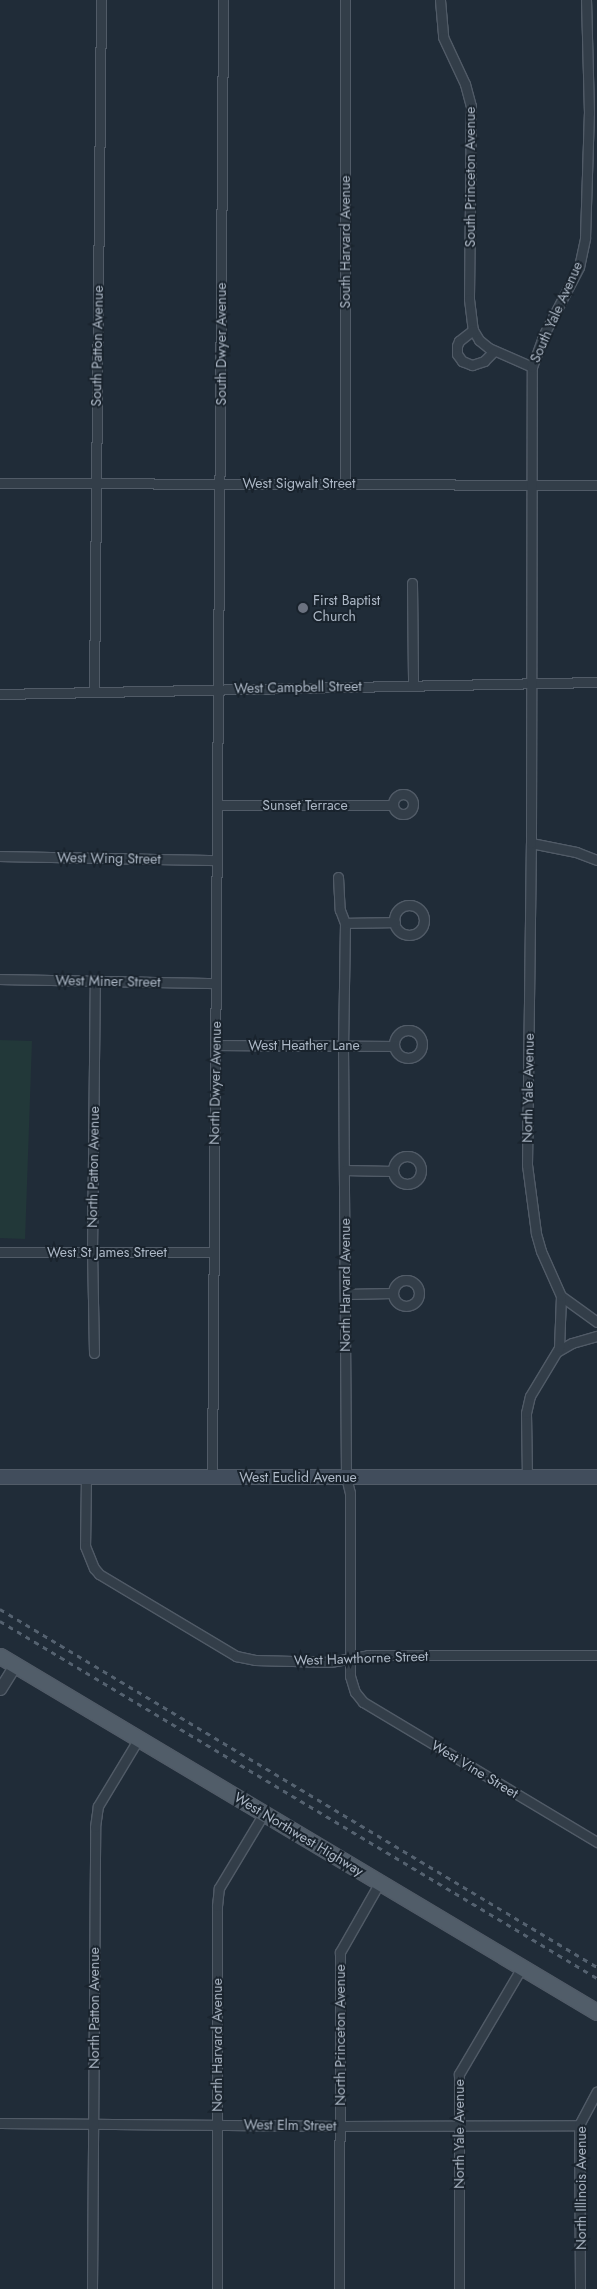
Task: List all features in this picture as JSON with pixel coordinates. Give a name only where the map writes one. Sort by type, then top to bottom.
[{"type":"main road","name":"West Euclid Avenue","points":[[0,1477],[597,1477]]},
{"type":"main road","name":"West Northwest Highway","points":[[0,1656],[597,2012]]},
{"type":"street","name":"South Patton Avenue","points":[[94,691],[100,0]]},
{"type":"street","name":"South Dwyer Avenue","points":[[219,688],[223,0]]},
{"type":"street","name":"South Harvard Avenue","points":[[344,483],[345,0]]},
{"type":"street","name":"South Princeton Avenue","points":[[440,0],[443,37],[465,84],[472,106],[469,299],[474,330]]},
{"type":"street","name":"South Yale Avenue","points":[[530,684],[532,367],[543,336],[579,267],[585,238],[593,113],[586,0]]},
{"type":"street","points":[[494,351],[484,361],[472,365],[462,361],[457,354],[456,346],[459,341],[474,330],[479,340],[494,351],[532,367]]},
{"type":"street","name":"West Sigwalt Street","points":[[0,483],[220,482],[597,485]]},
{"type":"street","points":[[412,583],[413,685]]},
{"type":"street","name":"West Campbell Street","points":[[0,694],[219,688],[597,682]]},
{"type":"street","name":"North Yale Avenue","points":[[527,1477],[526,1413],[530,1396],[558,1351],[561,1296],[541,1251],[536,1233],[527,1165],[531,843],[530,684]]},
{"type":"street","name":"North Dwyer Avenue","points":[[212,1477],[219,688]]},
{"type":"street","name":"Sunset Terrace","points":[[218,805],[392,805]]},
{"type":"street","points":[[531,843],[576,852],[597,860]]},
{"type":"street","name":"West Wing Street","points":[[0,856],[217,860]]},
{"type":"street","name":"North Harvard Avenue","points":[[338,877],[340,910],[346,923],[343,1045],[346,1477],[350,1493],[349,1658],[350,1676],[355,1692]]},
{"type":"street","points":[[346,923],[395,922]]},
{"type":"street","name":"West Miner Street","points":[[0,979],[216,983]]},
{"type":"street","name":"North Patton Avenue","points":[[94,1353],[92,1253],[95,981]]},
{"type":"street","name":"West Heather Lane","points":[[216,1046],[393,1046]]},
{"type":"street","points":[[344,1170],[394,1171]]},
{"type":"street","name":"West St James Street","points":[[0,1252],[213,1252]]},
{"type":"street","points":[[345,1294],[392,1293]]},
{"type":"street","points":[[561,1296],[597,1322]]},
{"type":"street","points":[[558,1351],[572,1343],[597,1336]]},
{"type":"street","name":"West Hawthorne Street","points":[[86,1477],[86,1546],[94,1568],[99,1574],[236,1656],[255,1660],[320,1662],[368,1655],[597,1655]]},
{"type":"street","points":[[0,1689],[15,1665]]},
{"type":"street","name":"West Vine Street","points":[[355,1692],[363,1702],[597,1842]]},
{"type":"street","name":"North Patton Avenue","points":[[92,2289],[95,1827],[98,1806],[139,1738]]},
{"type":"street","name":"North Harvard Avenue","points":[[217,2289],[218,1897],[219,1888],[264,1813]]},
{"type":"street","name":"North Princeton Avenue","points":[[339,2289],[340,1952],[380,1882]]},
{"type":"street","name":"North Yale Avenue","points":[[459,2289],[459,2074],[522,1967]]},
{"type":"street","name":"North Illinois Avenue","points":[[580,2289],[579,2125],[597,2091]]},
{"type":"street","name":"West Elm Street","points":[[0,2123],[93,2122],[340,2126],[459,2124],[579,2125]]},
{"type":"green space","points":[[0,1040],[32,1041],[25,1239],[0,1238]]},
{"type":"railway","points":[[0,1609],[597,1967]]},
{"type":"railway","points":[[0,1621],[597,1978]]},
{"type":"place","name":"First Baptist Church","points":[[303,608]]}]
